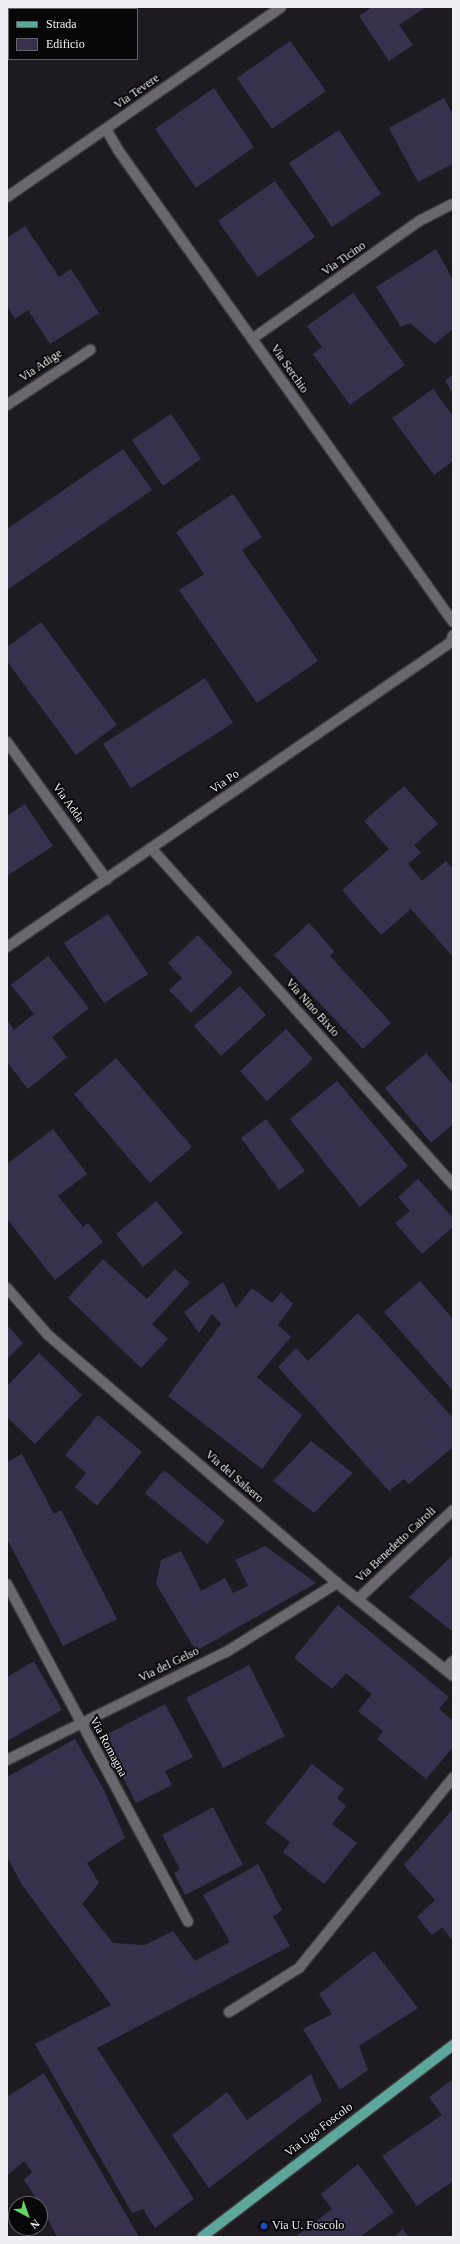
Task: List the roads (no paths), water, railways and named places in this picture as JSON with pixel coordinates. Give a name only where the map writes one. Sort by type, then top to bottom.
[{"type":"main road","name":"Via Ugo Foscolo","points":[[202,2237],[453,2045]]},
{"type":"street","name":"Via Tevere","points":[[7,197],[281,7]]},
{"type":"street","name":"Via Serchio","points":[[106,129],[118,150],[453,622]]},
{"type":"street","name":"Via Ticino","points":[[252,339],[421,220],[453,204]]},
{"type":"street","name":"Via Adige","points":[[7,405],[90,350]]},
{"type":"street","name":"Via Po","points":[[7,947],[107,880],[151,848],[451,642],[453,635]]},
{"type":"street","name":"Via Adda","points":[[7,742],[107,880]]},
{"type":"street","name":"Via Nino Bixio","points":[[151,848],[453,1185]]},
{"type":"street","name":"Via del Salsero","points":[[7,1288],[48,1335],[337,1583],[453,1676]]},
{"type":"street","name":"Via Benedetto Cairoli","points":[[358,1599],[453,1510]]},
{"type":"street","name":"Via del Gelso","points":[[7,1760],[80,1722],[226,1652],[337,1583]]},
{"type":"street","name":"Via Romagna","points":[[7,1584],[188,1922]]},
{"type":"street","points":[[445,1669],[453,1661]]},
{"type":"street","points":[[229,2012],[300,1968],[453,1778]]},
{"type":"place","name":"Via U. Foscolo","points":[[264,2226]]}]
